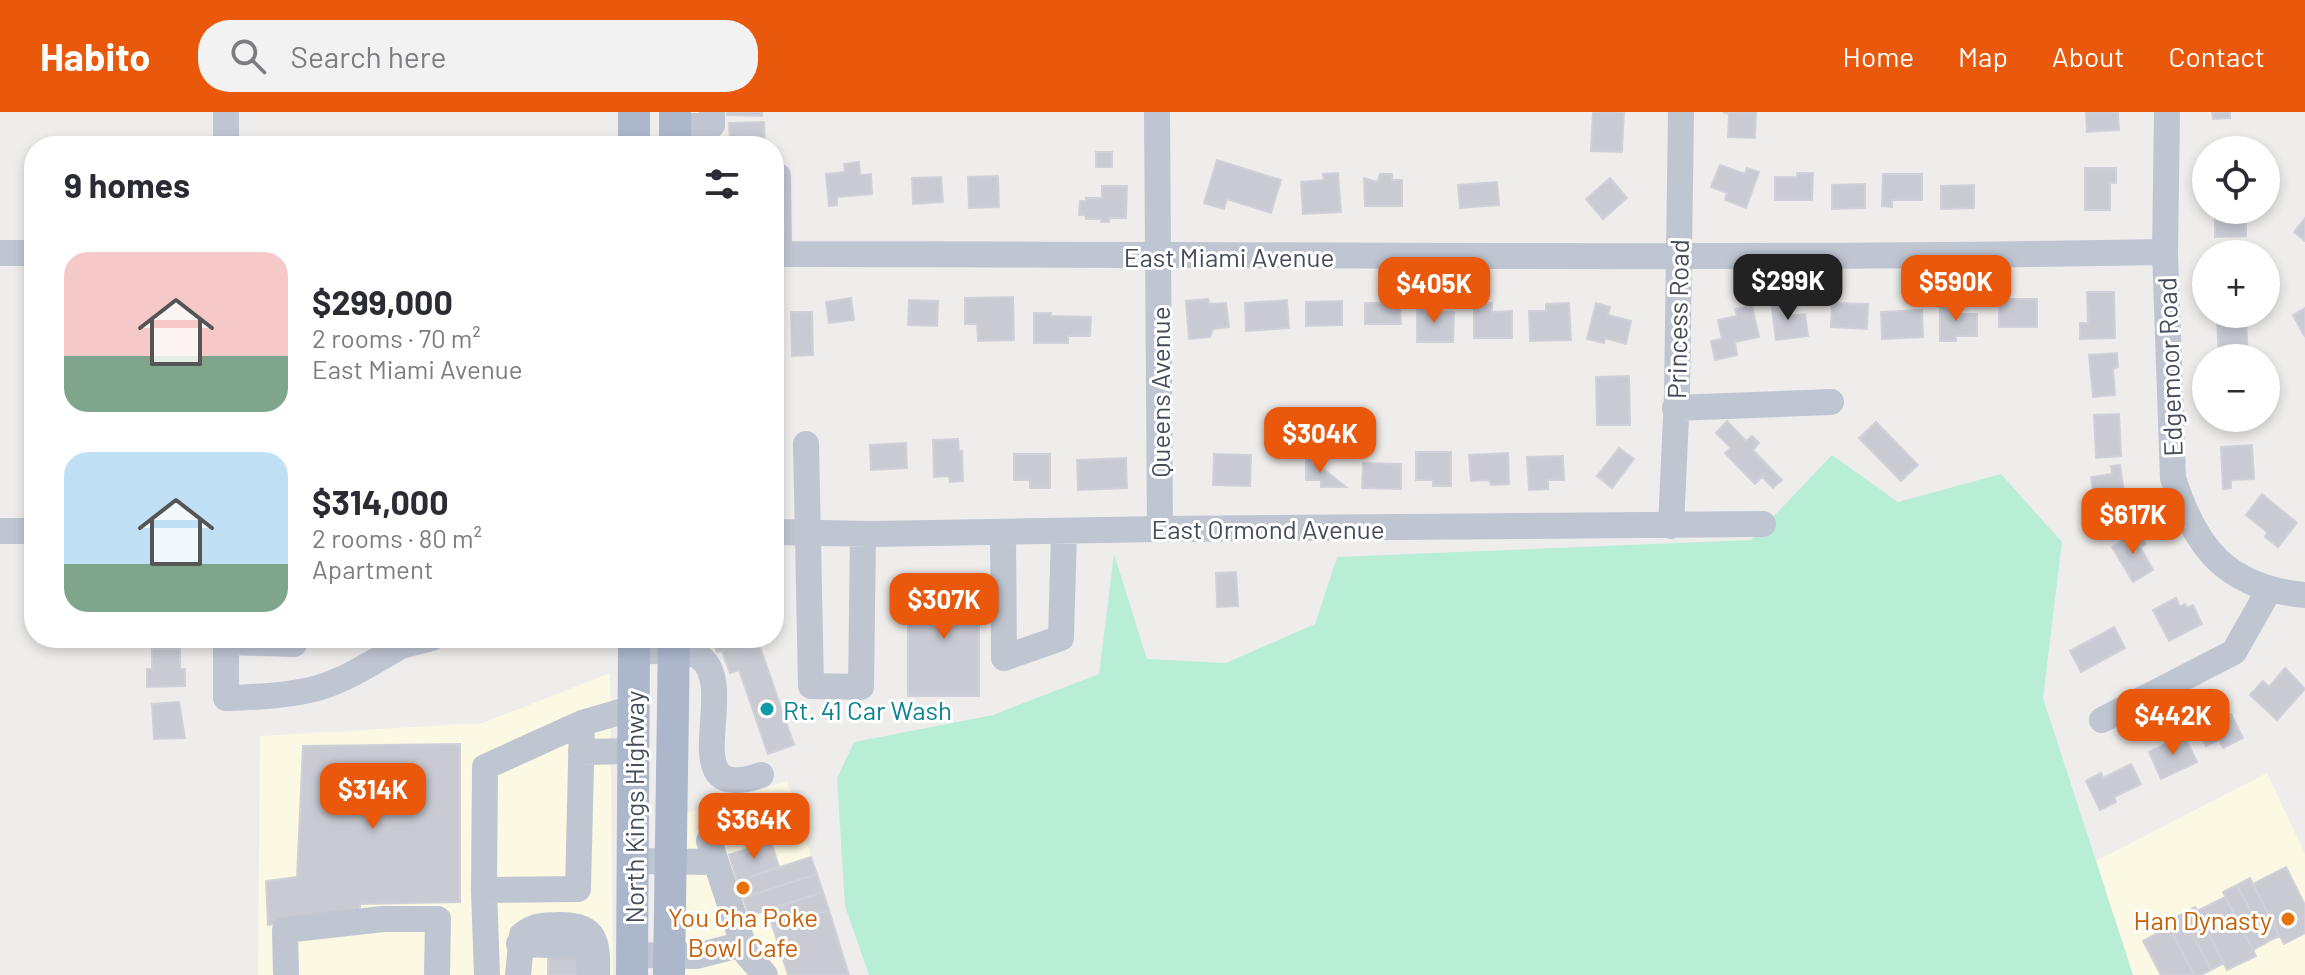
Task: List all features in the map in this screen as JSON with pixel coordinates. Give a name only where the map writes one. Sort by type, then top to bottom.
[{"type":"main road","points":[[634,112],[634,136]]},
{"type":"main road","name":"North Kings Highway","points":[[632,965],[634,648]]},
{"type":"main road","name":"North Kings Highway","points":[[669,965],[674,648]]},
{"type":"street","points":[[226,112],[226,136]]},
{"type":"street","points":[[675,128],[712,125],[712,112]]},
{"type":"street","name":"Queens Avenue","points":[[1157,112],[1160,529]]},
{"type":"street","name":"Princess Road","points":[[1671,526],[1681,112]]},
{"type":"street","name":"Edgemoor Road","points":[[2167,112],[2165,252],[2173,478],[2198,540],[2220,563],[2252,584],[2269,590],[2305,595]]},
{"type":"street","name":"East Miami Avenue","points":[[784,254],[1158,256],[2165,252]]},
{"type":"street","points":[[0,253],[24,253]]},
{"type":"street","points":[[1675,408],[1831,402]]},
{"type":"street","points":[[806,444],[811,686],[861,687],[863,534]]},
{"type":"street","name":"East Ormond Avenue","points":[[784,532],[1763,524]]},
{"type":"street","points":[[0,531],[24,531]]},
{"type":"street","points":[[1003,532],[1004,658],[1061,638],[1064,531]]},
{"type":"street","points":[[2102,720],[2234,652],[2269,590]]},
{"type":"street","points":[[226,648],[226,698],[274,696],[320,687],[353,673],[392,648]]},
{"type":"street","points":[[680,648],[701,658],[711,670],[715,697],[711,756],[722,778],[742,782],[761,775]]},
{"type":"street","points":[[487,975],[485,767],[582,723],[634,708]]},
{"type":"street","points":[[484,890],[578,889],[582,723]]},
{"type":"street","points":[[581,752],[634,751]]},
{"type":"street","points":[[765,975],[746,953],[709,841],[717,830],[785,806]]},
{"type":"street","points":[[633,861],[716,862]]},
{"type":"street","points":[[286,975],[285,930],[397,919],[438,919],[437,975]]},
{"type":"street","points":[[518,975],[519,944],[522,935],[533,926],[580,926],[589,932],[596,946],[597,975]]},
{"type":"street","points":[[519,944],[584,946],[589,954],[589,975]]},
{"type":"street","points":[[632,965],[669,965],[743,944]]},
{"type":"shaded area","points":[[610,673],[613,975],[258,975],[260,736],[483,723]]},
{"type":"shaded area","points":[[2267,773],[2305,854],[2305,975],[2133,975],[2096,861]]},
{"type":"shaded area","points":[[787,781],[849,975],[669,975],[671,818]]},
{"type":"green space","points":[[1832,455],[1898,502],[2001,474],[2062,542],[2043,698],[2133,975],[869,975],[845,906],[837,778],[854,742],[993,715],[1099,674],[1114,554],[1147,659],[1226,663],[1315,624],[1337,557],[1751,540]]},
{"type":"building","points":[[727,112],[762,112],[762,116],[727,115]]},
{"type":"building","points":[[1593,112],[1624,112],[1622,152],[1591,151]]},
{"type":"building","points":[[1723,112],[1756,112],[1755,138],[1728,137],[1729,114]]},
{"type":"building","points":[[2086,112],[2118,112],[2119,130],[2087,132]]},
{"type":"building","points":[[2212,112],[2230,112],[2230,118],[2213,119]]},
{"type":"building","points":[[764,122],[765,136],[730,136],[729,123]]},
{"type":"building","points":[[1096,152],[1112,152],[1112,167],[1096,167]]},
{"type":"building","points":[[1217,160],[1281,180],[1271,213],[1227,199],[1224,209],[1204,203]]},
{"type":"building","points":[[859,162],[860,175],[871,174],[872,194],[837,197],[837,205],[829,206],[826,174],[845,172],[844,164]]},
{"type":"building","points":[[1720,165],[1745,174],[1747,168],[1759,172],[1746,208],[1725,200],[1727,193],[1711,187]]},
{"type":"building","points":[[2085,168],[2116,168],[2116,183],[2110,183],[2110,210],[2085,210]]},
{"type":"building","points":[[1338,173],[1341,212],[1303,214],[1301,182],[1324,180],[1323,174]]},
{"type":"building","points":[[1797,173],[1813,173],[1812,200],[1775,200],[1775,177],[1797,177]]},
{"type":"building","points":[[1380,174],[1392,174],[1392,180],[1402,180],[1402,206],[1365,206],[1364,178],[1377,182]]},
{"type":"building","points":[[1883,174],[1922,174],[1922,200],[1892,200],[1892,207],[1882,206]]},
{"type":"building","points":[[998,176],[999,207],[969,208],[968,177]]},
{"type":"building","points":[[941,177],[943,202],[913,204],[912,178]]},
{"type":"building","points":[[1610,178],[1627,198],[1603,219],[1586,199]]},
{"type":"building","points":[[1497,182],[1499,205],[1460,208],[1458,185]]},
{"type":"building","points":[[1865,184],[1865,208],[1832,209],[1832,185]]},
{"type":"building","points":[[1974,185],[1974,208],[1941,209],[1941,186]]},
{"type":"building","points":[[1102,186],[1127,186],[1126,218],[1109,218],[1109,222],[1101,222],[1101,219],[1086,219],[1085,215],[1079,215],[1080,201],[1102,198]]},
{"type":"building","points":[[2305,218],[2305,241],[2294,232]]},
{"type":"building","points":[[2215,224],[2246,224],[2246,236],[2215,237]]},
{"type":"building","points":[[2087,292],[2114,292],[2115,338],[2080,339],[2080,323],[2088,323]]},
{"type":"building","points":[[1013,297],[1014,340],[978,341],[977,324],[965,324],[965,298]]},
{"type":"building","points":[[851,298],[854,320],[829,323],[826,302]]},
{"type":"building","points":[[1208,299],[1209,304],[1226,303],[1229,327],[1213,329],[1210,337],[1189,339],[1186,301]]},
{"type":"building","points":[[1999,299],[2037,299],[2037,327],[1999,327]]},
{"type":"building","points":[[909,300],[938,301],[937,326],[908,325]]},
{"type":"building","points":[[1287,300],[1289,328],[1246,331],[1245,303]]},
{"type":"building","points":[[1786,300],[1788,316],[1805,314],[1808,336],[1776,340],[1771,302]]},
{"type":"building","points":[[1342,301],[1342,325],[1306,326],[1306,302]]},
{"type":"building","points":[[1365,303],[1400,303],[1401,324],[1365,324]]},
{"type":"building","points":[[1474,303],[1492,303],[1492,312],[1512,311],[1512,338],[1474,338]]},
{"type":"building","points":[[1569,303],[1571,340],[1530,341],[1529,311],[1546,311],[1546,304]]},
{"type":"building","points":[[1596,303],[1610,307],[1608,315],[1631,321],[1626,344],[1605,338],[1604,343],[1587,339]]},
{"type":"building","points":[[1832,303],[1868,304],[1867,329],[1831,327]]},
{"type":"building","points":[[1417,304],[1437,304],[1437,312],[1454,312],[1453,342],[1417,342]]},
{"type":"building","points":[[1940,305],[1960,305],[1960,314],[1977,314],[1977,336],[1956,336],[1956,341],[1940,341]]},
{"type":"building","points":[[1752,306],[1759,337],[1735,342],[1737,355],[1715,360],[1711,341],[1722,339],[1718,320],[1737,316],[1735,309]]},
{"type":"building","points":[[2305,308],[2305,337],[2293,315]]},
{"type":"building","points":[[1922,310],[1923,337],[1882,339],[1881,312]]},
{"type":"building","points":[[791,312],[812,312],[813,355],[792,356]]},
{"type":"building","points":[[1034,313],[1091,317],[1090,336],[1068,336],[1068,343],[1034,343]]},
{"type":"building","points":[[2217,328],[2246,328],[2247,344],[2218,344]]},
{"type":"building","points":[[2117,353],[2118,367],[2113,369],[2115,395],[2093,397],[2089,355]]},
{"type":"building","points":[[1629,376],[1630,425],[1597,425],[1596,377]]},
{"type":"building","points":[[2119,414],[2121,456],[2096,458],[2094,415]]},
{"type":"building","points":[[1727,421],[1746,441],[1752,436],[1759,443],[1753,450],[1782,480],[1773,488],[1762,477],[1755,484],[1725,453],[1731,448],[1716,433]]},
{"type":"building","points":[[1876,422],[1918,465],[1901,481],[1859,438]]},
{"type":"building","points":[[958,439],[959,451],[962,451],[963,481],[950,482],[949,476],[934,477],[933,440]]},
{"type":"building","points":[[906,443],[907,468],[871,470],[870,445]]},
{"type":"building","points":[[2252,445],[2254,479],[2231,480],[2231,488],[2223,489],[2221,447]]},
{"type":"building","points":[[1619,448],[1634,459],[1612,488],[1597,476]]},
{"type":"building","points":[[1416,452],[1451,452],[1451,486],[1433,486],[1433,480],[1416,480]]},
{"type":"building","points":[[1508,453],[1509,484],[1491,485],[1489,480],[1471,481],[1469,455]]},
{"type":"building","points":[[1014,454],[1050,454],[1050,488],[1030,488],[1030,480],[1014,480]]},
{"type":"building","points":[[1214,454],[1251,455],[1250,486],[1213,485]]},
{"type":"building","points":[[1306,455],[1346,487],[1321,487],[1321,480],[1306,480]]},
{"type":"building","points":[[1563,456],[1564,480],[1548,480],[1548,489],[1529,490],[1527,457]]},
{"type":"building","points":[[1126,458],[1127,488],[1078,490],[1077,460]]},
{"type":"building","points":[[1363,463],[1401,464],[1401,489],[1362,488]]},
{"type":"building","points":[[2120,465],[2127,514],[2114,516],[2113,511],[2096,513],[2091,477],[2112,474],[2111,466]]},
{"type":"building","points":[[2262,494],[2297,523],[2278,547],[2265,537],[2267,532],[2246,515]]},
{"type":"building","points":[[2138,531],[2146,544],[2140,547],[2153,570],[2133,582],[2112,547]]},
{"type":"building","points":[[1236,572],[1238,606],[1217,607],[1216,573]]},
{"type":"building","points":[[908,586],[979,586],[979,696],[908,696]]},
{"type":"building","points":[[2176,598],[2180,607],[2193,605],[2202,624],[2169,641],[2153,610]]},
{"type":"building","points":[[2114,627],[2125,648],[2081,672],[2070,651]]},
{"type":"building","name":"Rt. 41 Car Wash","points":[[716,648],[760,648],[794,745],[768,754],[739,670],[730,673],[722,651],[717,652]]},
{"type":"building","points":[[152,649],[180,649],[180,669],[185,669],[185,686],[147,687],[147,669],[152,669]]},
{"type":"building","points":[[2285,668],[2305,689],[2277,720],[2250,695],[2263,681],[2269,687]]},
{"type":"building","points":[[179,702],[185,738],[154,739],[152,704]]},
{"type":"building","points":[[2231,714],[2243,738],[2223,748],[2219,740],[2206,746],[2194,725],[2209,717],[2212,724]]},
{"type":"building","points":[[2184,735],[2197,762],[2161,779],[2149,752]]},
{"type":"building","points":[[460,744],[460,902],[360,904],[360,916],[268,925],[266,881],[297,877],[303,746]]},
{"type":"building","points":[[2131,764],[2141,784],[2114,797],[2116,802],[2100,810],[2086,781],[2101,773],[2103,778]]},
{"type":"building","points":[[771,841],[779,867],[737,881],[729,855]]},
{"type":"building","points":[[811,857],[817,874],[743,898],[737,881]]},
{"type":"building","name":"Han Dynasty","points":[[2286,867],[2305,905],[2305,933],[2284,944],[2253,884]]},
{"type":"building","points":[[817,874],[823,892],[749,916],[743,898]]},
{"type":"building","points":[[2250,878],[2279,936],[2267,942],[2237,885]]},
{"type":"building","points":[[2237,885],[2267,942],[2253,950],[2223,892]]},
{"type":"building","points":[[823,892],[829,910],[773,928],[767,910]]},
{"type":"building","points":[[2225,897],[2256,956],[2227,970],[2197,911]]},
{"type":"building","points":[[2195,907],[2224,963],[2211,970],[2182,914]]},
{"type":"building","points":[[829,910],[849,975],[788,975],[773,928]]},
{"type":"building","points":[[2182,914],[2211,970],[2201,975],[2194,975],[2167,922]]},
{"type":"building","points":[[2169,927],[2194,975],[2161,975],[2143,941]]},
{"type":"building","points":[[548,948],[582,948],[582,975],[548,975]]},
{"type":"place","name":"Rt. 41 Car Wash","points":[[767,709]]},
{"type":"place","name":"You Cha Poke Bowl Cafe","points":[[743,888]]},
{"type":"place","name":"Han Dynasty","points":[[2288,919]]}]
